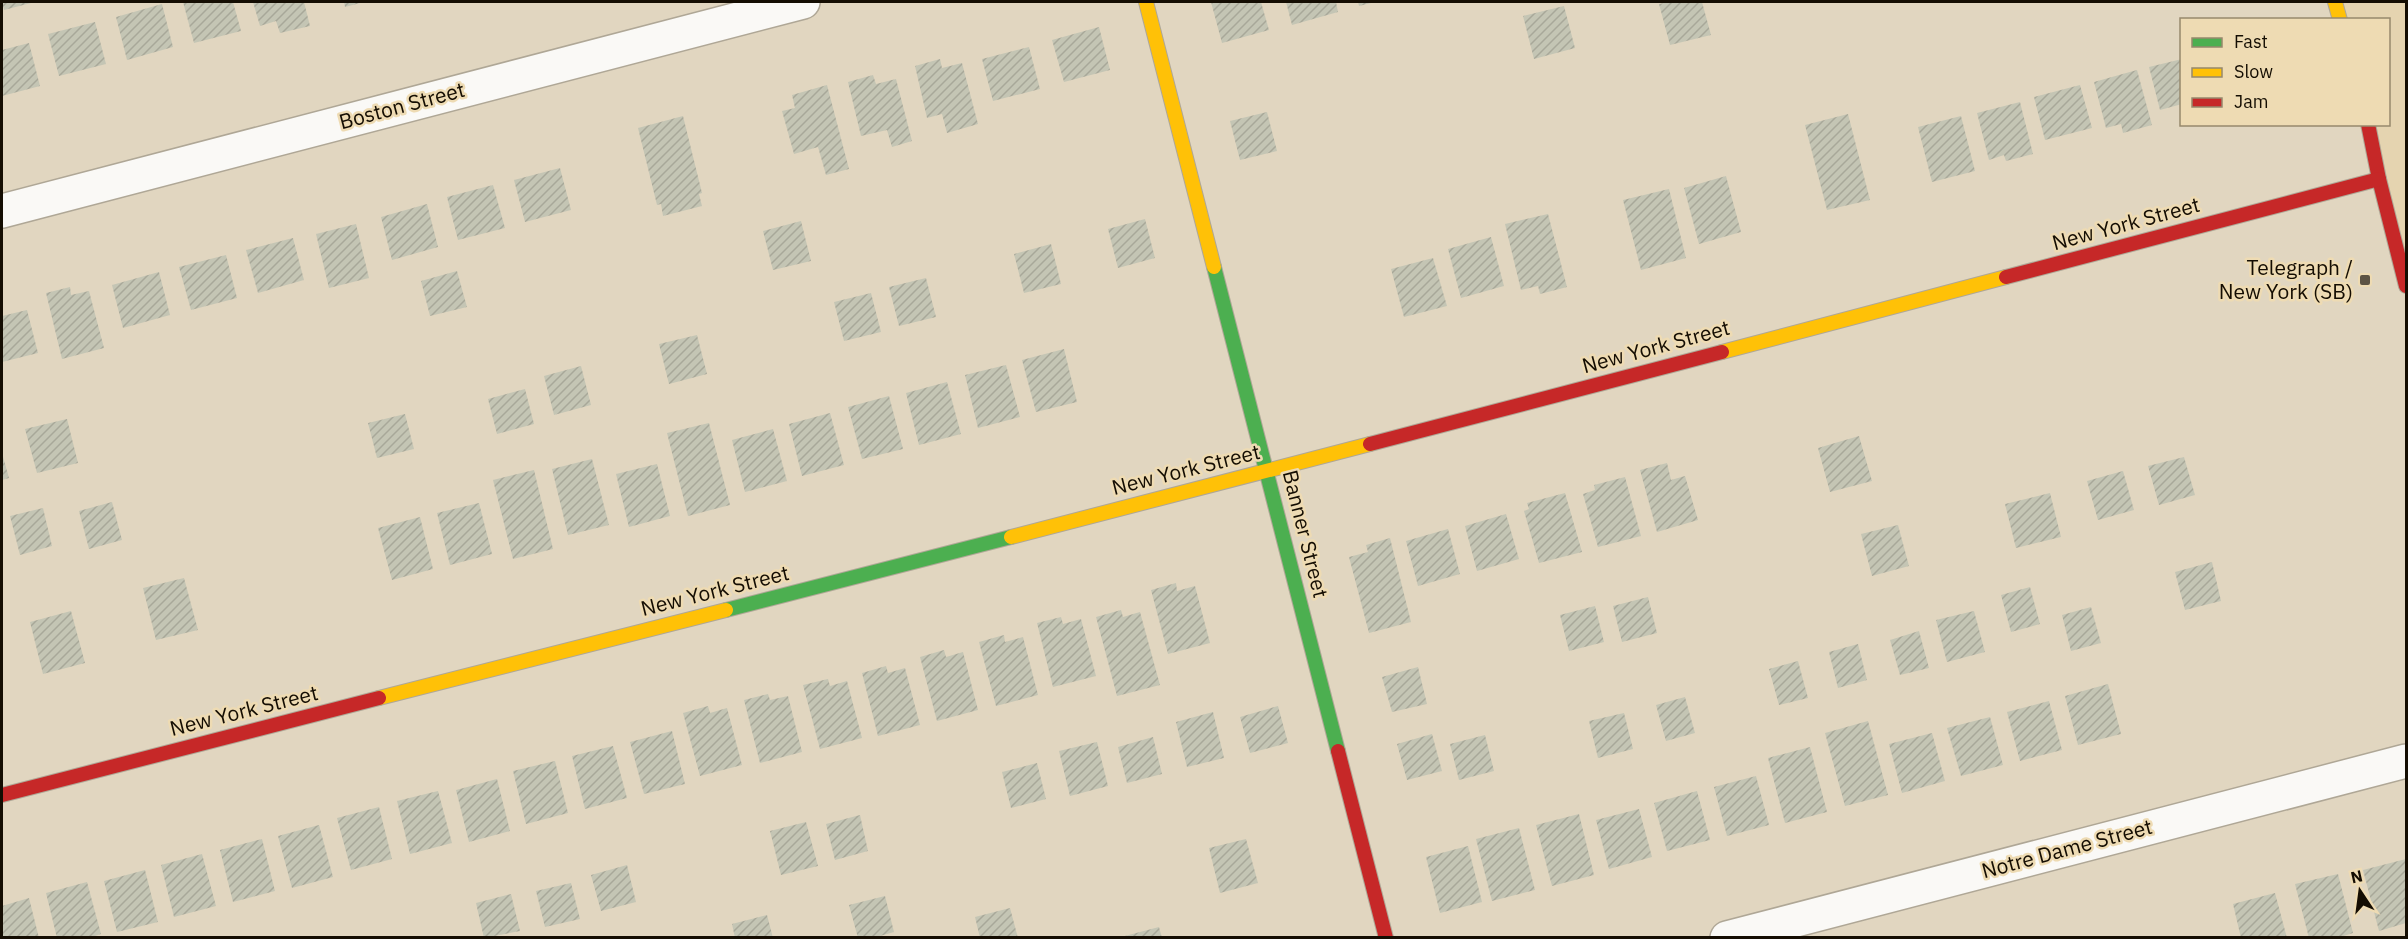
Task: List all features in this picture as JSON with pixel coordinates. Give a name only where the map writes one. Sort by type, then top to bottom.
[{"type":"street","name":"Boston Street","points":[[2,211],[803,2]]},
{"type":"street","name":"Banner Street","points":[[1146,2],[1386,938]]},
{"type":"street","points":[[2335,2],[2339,18]]},
{"type":"street","points":[[2368,126],[2379,179],[2406,286]]},
{"type":"street","name":"New York Street","points":[[2,795],[1267,471],[2379,179]]},
{"type":"street","name":"Notre Dame Street","points":[[1727,938],[2406,761]]},
{"type":"shaded area","points":[[2331,2],[2406,2],[2406,293],[2363,126],[2390,126],[2390,18],[2336,18]]},
{"type":"building","points":[[2,2],[31,2],[31,3],[4,10]]},
{"type":"building","points":[[183,2],[233,2],[241,31],[194,43]]},
{"type":"building","points":[[253,2],[304,2],[310,26],[280,33],[276,21],[260,26]]},
{"type":"building","points":[[344,2],[364,2],[345,7]]},
{"type":"building","points":[[1211,2],[1261,2],[1269,30],[1222,43]]},
{"type":"building","points":[[1286,2],[1336,2],[1338,12],[1292,25]]},
{"type":"building","points":[[1358,2],[1375,2],[1359,6]]},
{"type":"building","points":[[1702,2],[1711,35],[1670,45],[1659,4]]},
{"type":"building","points":[[162,4],[173,47],[127,60],[116,17]]},
{"type":"building","points":[[1564,6],[1575,48],[1534,59],[1523,16]]},
{"type":"building","points":[[95,22],[106,64],[59,76],[48,34]]},
{"type":"building","points":[[1099,27],[1110,70],[1064,82],[1052,40]]},
{"type":"building","points":[[29,43],[40,86],[2,96],[2,50]]},
{"type":"building","points":[[1029,47],[1040,89],[993,101],[982,59]]},
{"type":"building","points":[[940,59],[942,68],[962,63],[978,124],[947,133],[942,114],[927,118],[915,66]]},
{"type":"building","points":[[2180,59],[2180,105],[2160,110],[2149,67]]},
{"type":"building","points":[[2137,70],[2152,125],[2123,133],[2121,124],[2106,128],[2094,82]]},
{"type":"building","points":[[873,75],[876,84],[896,79],[912,141],[892,147],[887,130],[861,136],[848,82]]},
{"type":"building","points":[[827,85],[849,169],[826,175],[818,147],[794,154],[782,111],[795,108],[792,95]]},
{"type":"building","points":[[2080,85],[2092,128],[2045,140],[2034,97]]},
{"type":"building","points":[[2020,102],[2033,154],[2006,161],[2004,155],[1989,160],[1977,113]]},
{"type":"building","points":[[1267,112],[1277,151],[1240,160],[1230,121]]},
{"type":"building","points":[[1848,114],[1870,200],[1827,210],[1805,125]]},
{"type":"building","points":[[683,116],[702,193],[699,194],[702,206],[663,216],[661,204],[657,205],[638,128]]},
{"type":"building","points":[[1961,116],[1975,171],[1932,182],[1918,127]]},
{"type":"building","points":[[560,168],[571,210],[525,222],[514,180]]},
{"type":"building","points":[[1726,176],[1741,232],[1699,244],[1684,188]]},
{"type":"building","points":[[493,185],[505,228],[458,240],[447,197]]},
{"type":"building","points":[[1669,189],[1686,258],[1641,270],[1623,200]]},
{"type":"building","points":[[427,204],[438,247],[392,260],[381,217]]},
{"type":"building","points":[[1548,214],[1567,287],[1540,294],[1538,286],[1521,290],[1505,224]]},
{"type":"building","points":[[1145,219],[1155,258],[1118,268],[1108,229]]},
{"type":"building","points":[[801,221],[811,261],[773,270],[763,231]]},
{"type":"building","points":[[356,224],[369,278],[329,288],[316,234]]},
{"type":"building","points":[[1491,237],[1504,286],[1461,298],[1448,249]]},
{"type":"building","points":[[293,238],[304,280],[258,293],[246,250]]},
{"type":"building","points":[[1051,244],[1061,284],[1024,293],[1014,254]]},
{"type":"building","points":[[226,255],[237,298],[191,310],[179,267]]},
{"type":"building","points":[[1433,258],[1447,306],[1404,317],[1391,269]]},
{"type":"building","points":[[457,271],[467,307],[430,316],[421,281]]},
{"type":"building","points":[[159,272],[170,315],[123,328],[112,285]]},
{"type":"building","points":[[926,278],[936,317],[899,326],[889,287]]},
{"type":"building","points":[[70,287],[71,295],[89,291],[104,348],[62,359],[46,293]]},
{"type":"building","points":[[871,293],[881,332],[844,341],[834,302]]},
{"type":"building","points":[[27,310],[38,353],[2,362],[2,316]]},
{"type":"building","points":[[697,335],[707,374],[669,384],[659,344]]},
{"type":"building","points":[[1064,349],[1077,402],[1036,412],[1022,360]]},
{"type":"building","points":[[1006,365],[1020,417],[978,428],[965,375]]},
{"type":"building","points":[[581,366],[591,405],[554,415],[544,376]]},
{"type":"building","points":[[947,382],[961,434],[919,445],[906,393]]},
{"type":"building","points":[[525,389],[534,424],[497,434],[488,399]]},
{"type":"building","points":[[889,396],[903,449],[862,459],[848,407]]},
{"type":"building","points":[[830,413],[844,465],[802,476],[789,424]]},
{"type":"building","points":[[405,414],[414,449],[377,458],[368,423]]},
{"type":"building","points":[[67,419],[78,463],[37,473],[25,429]]},
{"type":"building","points":[[709,423],[730,505],[688,516],[667,433]]},
{"type":"building","points":[[773,429],[787,481],[745,492],[732,440]]},
{"type":"building","points":[[1859,436],[1872,481],[1830,492],[1818,448]]},
{"type":"building","points":[[2,453],[9,478],[2,480]]},
{"type":"building","points":[[2184,457],[2195,495],[2159,505],[2148,466]]},
{"type":"building","points":[[592,459],[609,525],[568,535],[552,469]]},
{"type":"building","points":[[1667,463],[1671,480],[1685,476],[1698,520],[1657,532],[1640,470]]},
{"type":"building","points":[[657,464],[670,516],[629,527],[616,474]]},
{"type":"building","points":[[534,470],[553,549],[513,559],[493,480]]},
{"type":"building","points":[[2123,471],[2134,510],[2098,520],[2087,481]]},
{"type":"building","points":[[1625,477],[1641,536],[1598,547],[1583,494],[1595,490],[1594,485]]},
{"type":"building","points":[[1565,493],[1582,552],[1539,563],[1524,511],[1529,509],[1527,503]]},
{"type":"building","points":[[2050,493],[2061,537],[2016,548],[2005,504]]},
{"type":"building","points":[[112,502],[122,540],[89,549],[79,511]]},
{"type":"building","points":[[479,503],[492,554],[450,565],[437,513]]},
{"type":"building","points":[[43,508],[52,546],[20,555],[10,516]]},
{"type":"building","points":[[1506,514],[1519,559],[1477,571],[1465,526]]},
{"type":"building","points":[[420,517],[433,569],[392,580],[378,528]]},
{"type":"building","points":[[1898,525],[1909,566],[1872,576],[1861,534]]},
{"type":"building","points":[[1448,529],[1460,574],[1418,586],[1406,541]]},
{"type":"building","points":[[1390,538],[1411,622],[1369,633],[1349,557],[1368,552],[1366,545]]},
{"type":"building","points":[[2212,562],[2221,601],[2185,610],[2175,572]]},
{"type":"building","points":[[184,578],[198,630],[156,640],[143,588]]},
{"type":"building","points":[[1176,583],[1177,591],[1195,586],[1210,643],[1168,654],[1151,590]]},
{"type":"building","points":[[2030,587],[2040,624],[2011,632],[2001,595]]},
{"type":"building","points":[[1648,597],[1657,633],[1622,642],[1613,606]]},
{"type":"building","points":[[1595,606],[1604,642],[1569,651],[1560,615]]},
{"type":"building","points":[[2091,607],[2101,643],[2071,651],[2062,615]]},
{"type":"building","points":[[1121,610],[1123,617],[1140,612],[1160,685],[1117,696],[1096,617]]},
{"type":"building","points":[[71,611],[85,663],[43,674],[30,622]]},
{"type":"building","points":[[1974,611],[1985,652],[1947,662],[1936,620]]},
{"type":"building","points":[[1061,617],[1063,624],[1081,619],[1096,676],[1053,687],[1037,623]]},
{"type":"building","points":[[1919,631],[1929,668],[1900,675],[1890,640]]},
{"type":"building","points":[[1004,635],[1005,642],[1023,637],[1038,695],[996,706],[979,642]]},
{"type":"building","points":[[1858,644],[1867,680],[1838,688],[1829,652]]},
{"type":"building","points":[[944,650],[946,657],[963,652],[978,710],[937,721],[920,657]]},
{"type":"building","points":[[1798,661],[1808,698],[1779,705],[1769,669]]},
{"type":"building","points":[[886,666],[888,673],[905,668],[920,725],[878,736],[862,673]]},
{"type":"building","points":[[1418,667],[1427,704],[1392,712],[1382,677]]},
{"type":"building","points":[[828,679],[830,686],[847,681],[862,738],[820,749],[803,685]]},
{"type":"building","points":[[2108,684],[2121,734],[2078,745],[2065,696]]},
{"type":"building","points":[[768,694],[770,700],[788,696],[802,752],[760,763],[744,700]]},
{"type":"building","points":[[1685,697],[1695,733],[1666,741],[1656,705]]},
{"type":"building","points":[[2049,701],[2062,750],[2020,761],[2007,712]]},
{"type":"building","points":[[708,706],[710,713],[727,708],[742,765],[700,776],[683,713]]},
{"type":"building","points":[[1278,706],[1288,743],[1250,753],[1240,717]]},
{"type":"building","points":[[1213,712],[1224,758],[1187,767],[1176,722]]},
{"type":"building","points":[[1624,713],[1633,749],[1598,758],[1589,721]]},
{"type":"building","points":[[1990,717],[2003,765],[1961,776],[1947,728]]},
{"type":"building","points":[[1868,721],[1888,795],[1845,806],[1825,733]]},
{"type":"building","points":[[672,731],[685,784],[644,794],[630,742]]},
{"type":"building","points":[[1932,733],[1945,781],[1902,793],[1889,744]]},
{"type":"building","points":[[1432,734],[1442,771],[1407,780],[1397,744]]},
{"type":"building","points":[[1485,735],[1494,771],[1459,780],[1450,744]]},
{"type":"building","points":[[1153,737],[1162,774],[1127,783],[1118,747]]},
{"type":"building","points":[[1097,742],[1108,786],[1070,796],[1059,751]]},
{"type":"building","points":[[613,746],[627,798],[585,809],[572,756]]},
{"type":"building","points":[[1810,747],[1827,812],[1785,823],[1768,758]]},
{"type":"building","points":[[555,761],[568,813],[526,824],[513,771]]},
{"type":"building","points":[[1037,763],[1046,799],[1011,808],[1002,772]]},
{"type":"building","points":[[1756,776],[1769,825],[1727,836],[1714,787]]},
{"type":"building","points":[[497,779],[510,831],[469,842],[456,790]]},
{"type":"building","points":[[438,791],[452,843],[410,854],[397,801]]},
{"type":"building","points":[[1697,791],[1710,840],[1667,851],[1654,803]]},
{"type":"building","points":[[379,807],[392,859],[351,870],[337,818]]},
{"type":"building","points":[[1639,809],[1652,857],[1609,869],[1596,820]]},
{"type":"building","points":[[1579,814],[1594,875],[1552,886],[1536,825]]},
{"type":"building","points":[[860,815],[868,851],[835,860],[826,824]]},
{"type":"building","points":[[806,822],[818,866],[781,875],[770,831]]},
{"type":"building","points":[[319,825],[333,877],[292,888],[278,836]]},
{"type":"building","points":[[1519,828],[1535,890],[1492,901],[1476,839]]},
{"type":"building","points":[[262,839],[275,891],[233,902],[220,850]]},
{"type":"building","points":[[1246,839],[1258,883],[1220,893],[1209,848]]},
{"type":"building","points":[[1468,846],[1482,902],[1440,913],[1426,857]]},
{"type":"building","points":[[202,854],[216,906],[174,917],[161,865]]},
{"type":"building","points":[[2406,859],[2406,923],[2379,931],[2363,870]]},
{"type":"building","points":[[627,865],[636,902],[601,911],[591,875]]},
{"type":"building","points":[[145,870],[158,922],[117,932],[104,881]]},
{"type":"building","points":[[2338,874],[2353,933],[2337,938],[2309,938],[2295,884]]},
{"type":"building","points":[[87,882],[101,934],[89,938],[57,938],[46,893]]},
{"type":"building","points":[[571,883],[580,919],[545,927],[536,891]]},
{"type":"building","points":[[2275,893],[2287,938],[2241,938],[2233,904]]},
{"type":"building","points":[[511,894],[520,931],[484,938],[476,903]]},
{"type":"building","points":[[885,896],[894,932],[873,938],[858,938],[849,905]]},
{"type":"building","points":[[29,898],[39,938],[2,938],[2,906]]},
{"type":"building","points":[[1010,908],[1018,938],[980,938],[975,917]]},
{"type":"building","points":[[767,915],[773,938],[735,938],[732,924]]},
{"type":"building","points":[[1159,927],[1162,938],[1121,938],[1121,937]]},
{"type":"traffic: fast","points":[[1214,267],[1338,751]]},
{"type":"traffic: fast","points":[[726,610],[1011,537]]},
{"type":"traffic: slow","points":[[1146,2],[1214,267]]},
{"type":"traffic: slow","points":[[2335,2],[2339,18]]},
{"type":"traffic: slow","points":[[1722,352],[2006,277]]},
{"type":"traffic: slow","points":[[1011,537],[1370,444]]},
{"type":"traffic: slow","points":[[379,698],[726,610]]},
{"type":"traffic: jam","points":[[2368,126],[2379,179],[2406,286]]},
{"type":"traffic: jam","points":[[2006,277],[2379,179]]},
{"type":"traffic: jam","points":[[1370,444],[1722,352]]},
{"type":"traffic: jam","points":[[2,795],[379,698]]},
{"type":"traffic: jam","points":[[1338,751],[1386,938]]},
{"type":"place","name":"Telegraph / New York (SB)","points":[[2365,280]]}]
